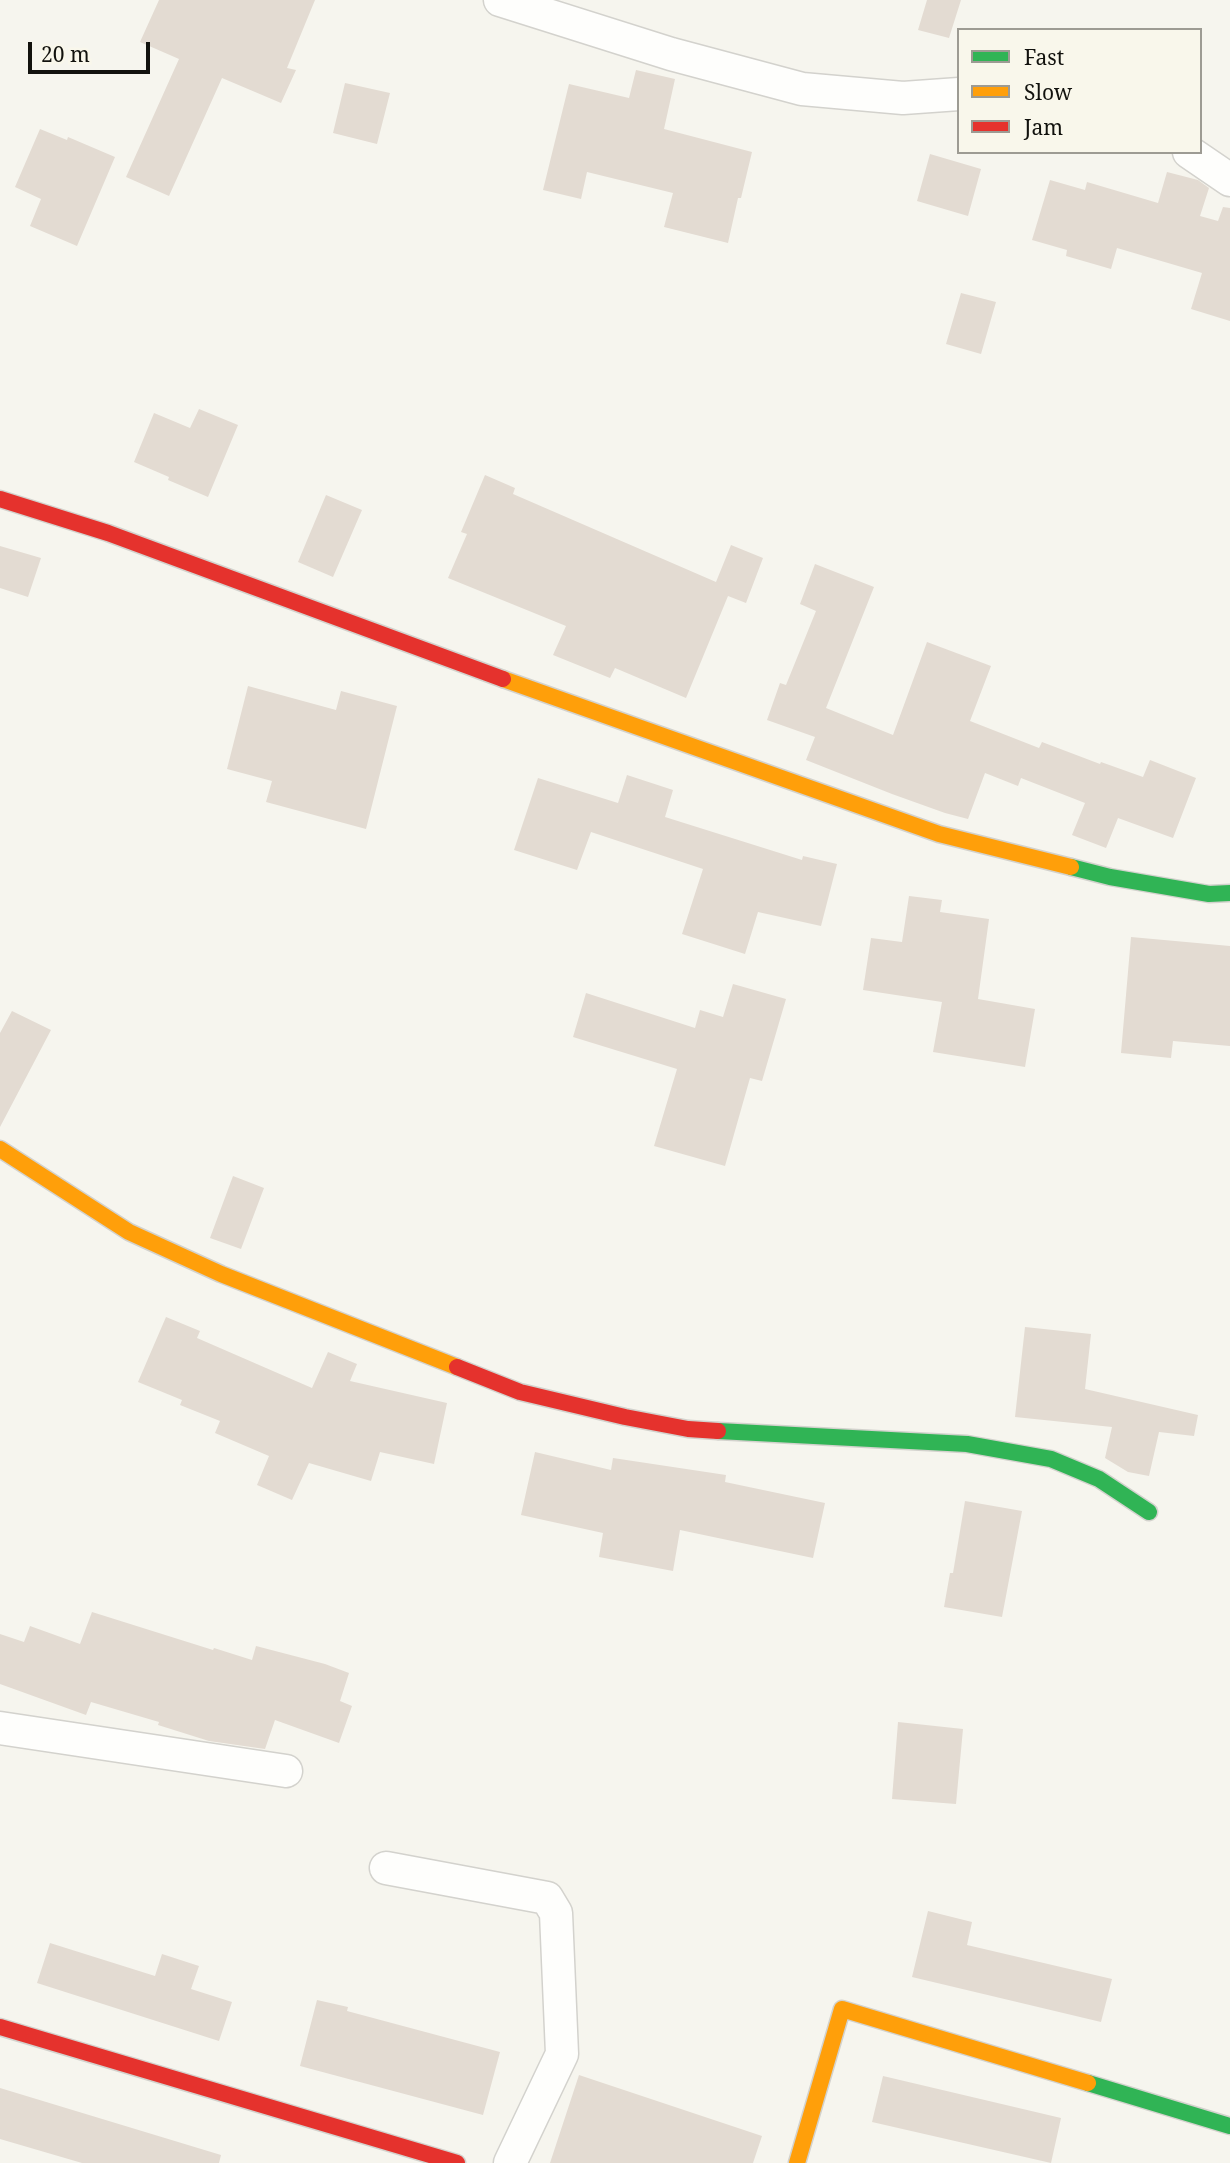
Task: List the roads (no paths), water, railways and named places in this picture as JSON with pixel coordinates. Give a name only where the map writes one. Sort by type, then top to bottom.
[{"type":"street","points":[[516,2],[671,54],[802,89],[903,98],[957,94]]},
{"type":"street","points":[[1192,154],[1230,180]]},
{"type":"street","points":[[0,499],[121,538],[939,834],[1110,877],[1209,894],[1230,893]]},
{"type":"street","points":[[0,1149],[129,1232],[221,1274],[520,1392],[688,1429],[967,1444],[1051,1459],[1099,1479],[1149,1512]]},
{"type":"street","points":[[0,1728],[286,1771]]},
{"type":"street","points":[[386,1868],[547,1898],[556,1913],[562,2054],[510,2163]]},
{"type":"street","points":[[797,2163],[842,2010],[1230,2126]]},
{"type":"street","points":[[0,2027],[457,2163]]}]
